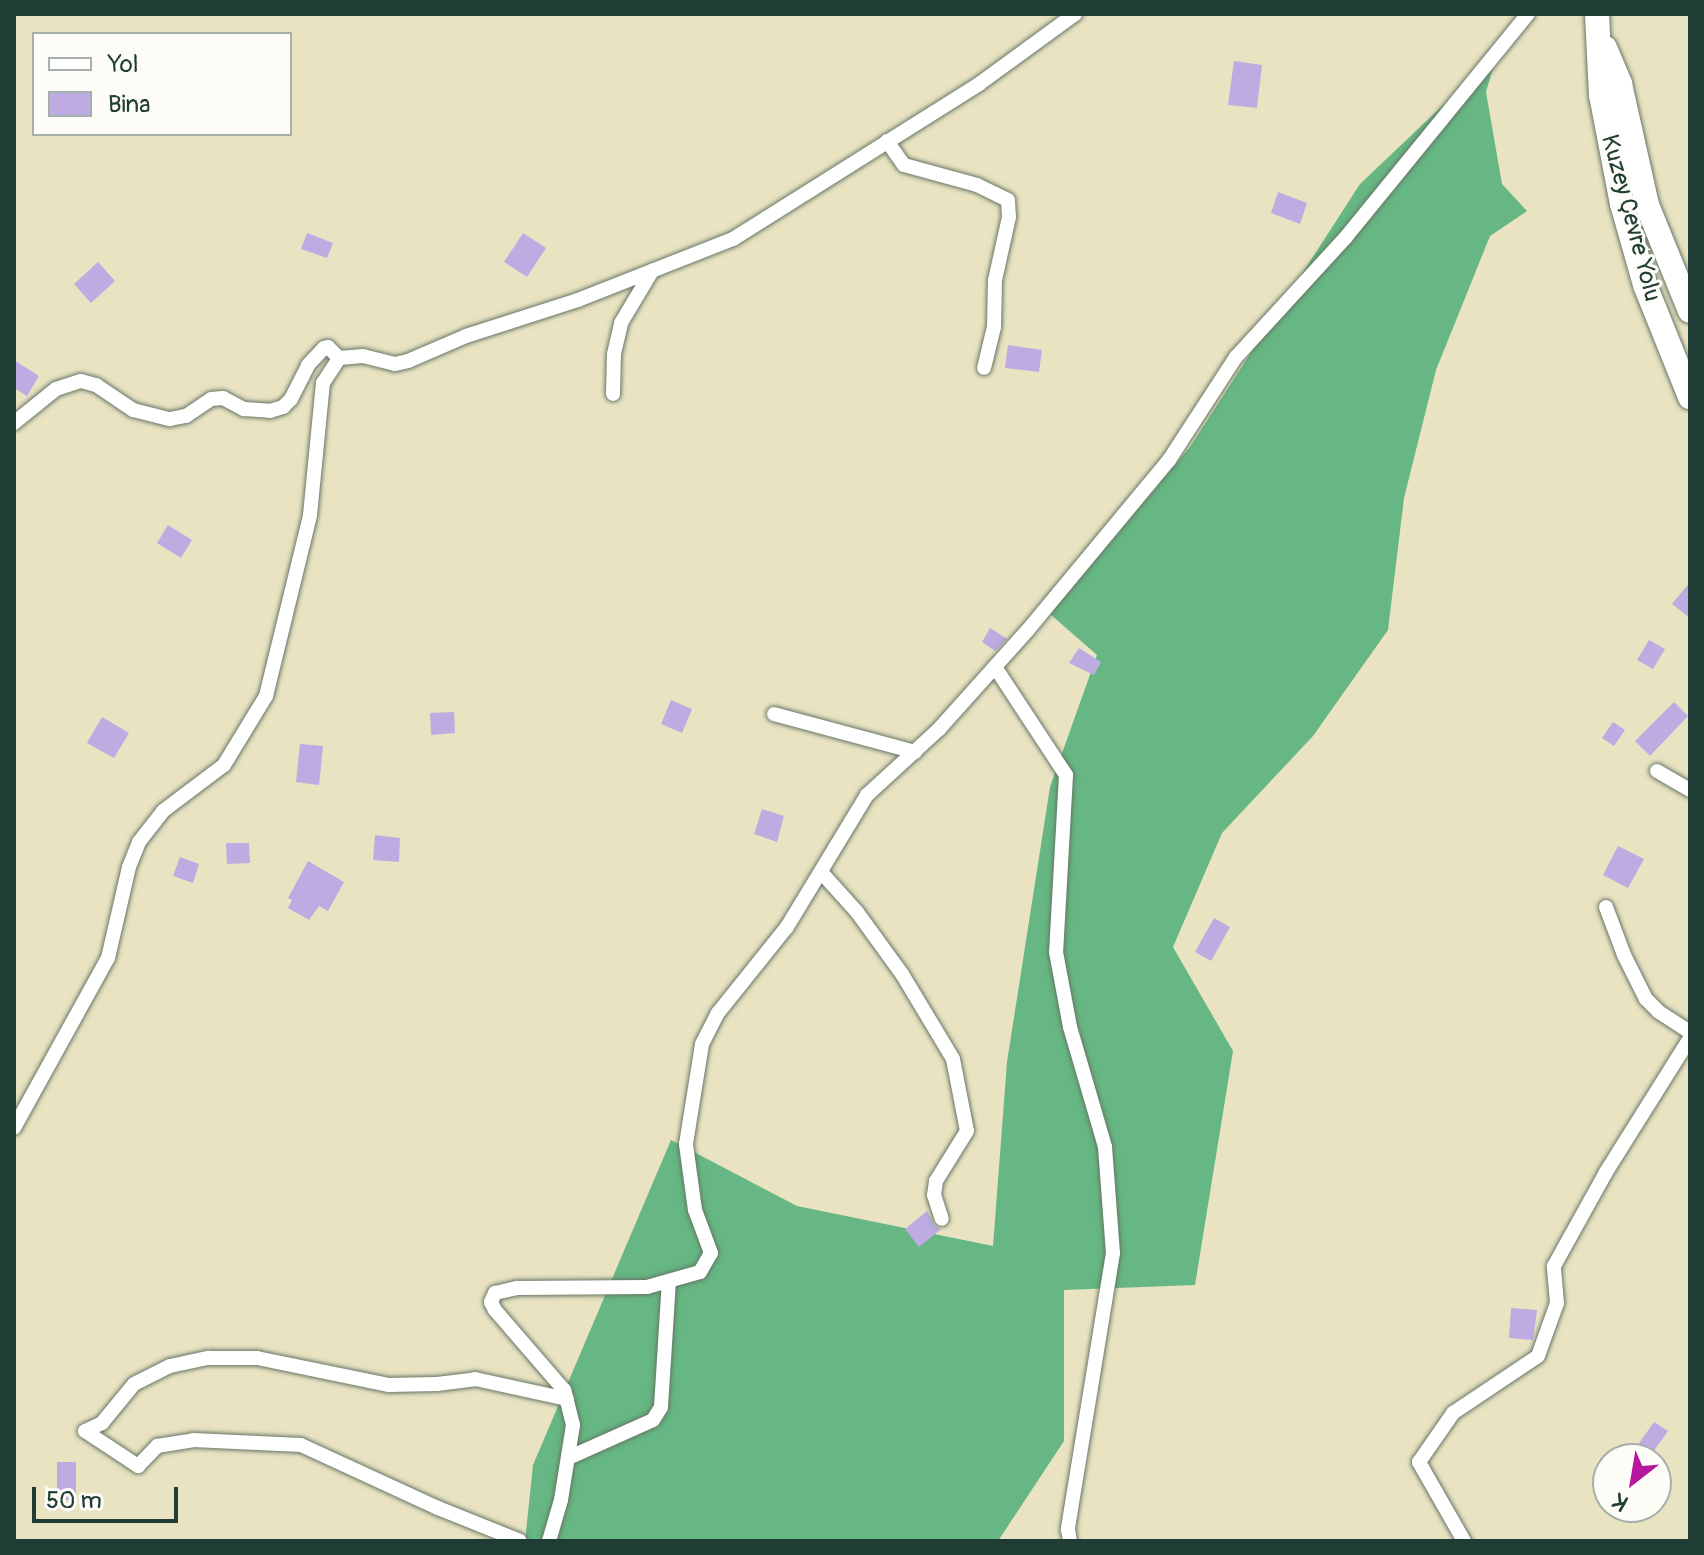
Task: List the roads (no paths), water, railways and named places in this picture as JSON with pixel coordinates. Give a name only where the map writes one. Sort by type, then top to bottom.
[{"type":"main road","name":"Kuzey Çevre Yolu","points":[[1598,23],[1620,84],[1647,205],[1690,311]]},
{"type":"main road","name":"Kuzey Çevre Yolu","points":[[1598,23],[1601,95],[1622,204],[1645,285],[1690,397]]},
{"type":"street","points":[[14,423],[56,389],[81,381],[96,385],[133,410],[170,419],[186,416],[211,399],[223,398],[256,412],[270,411],[283,407],[291,399],[308,365],[324,348],[328,347],[339,358],[363,356],[395,364],[466,336],[578,300],[757,227],[979,84],[1075,14]]},
{"type":"street","points":[[549,1541],[573,1425],[564,1390],[495,1310],[491,1302],[495,1293],[517,1288],[647,1287],[700,1272],[711,1253],[695,1210],[686,1144],[702,1044],[718,1013],[787,927],[867,795],[915,752],[995,667],[1169,460],[1236,357],[1346,237],[1528,14]]},
{"type":"street","points":[[887,141],[904,165],[977,185],[1008,200],[1009,217],[995,280],[994,327],[984,368]]},
{"type":"street","points":[[613,394],[614,354],[621,323],[652,271]]},
{"type":"street","points":[[14,1128],[108,958],[129,867],[139,842],[163,811],[224,765],[266,696],[310,515],[323,383],[339,358]]},
{"type":"street","points":[[995,667],[1066,775],[1056,952],[1070,1027],[1105,1147],[1113,1253],[1069,1535],[1058,1541]]},
{"type":"street","points":[[774,714],[915,752]]},
{"type":"street","points":[[1657,771],[1690,790]]},
{"type":"street","points":[[821,872],[857,912],[902,974],[953,1059],[967,1131],[936,1181],[934,1195],[942,1219]]},
{"type":"street","points":[[1464,1541],[1419,1462],[1453,1413],[1538,1356],[1557,1303],[1554,1266],[1606,1172],[1690,1035],[1646,999],[1624,955],[1606,907]]},
{"type":"street","points":[[568,1458],[653,1420],[661,1407],[669,1281]]},
{"type":"street","points":[[520,1541],[438,1508],[301,1445],[193,1440],[157,1446],[138,1466],[85,1431],[102,1423],[134,1384],[170,1366],[209,1358],[257,1358],[389,1385],[475,1379],[567,1399]]}]
